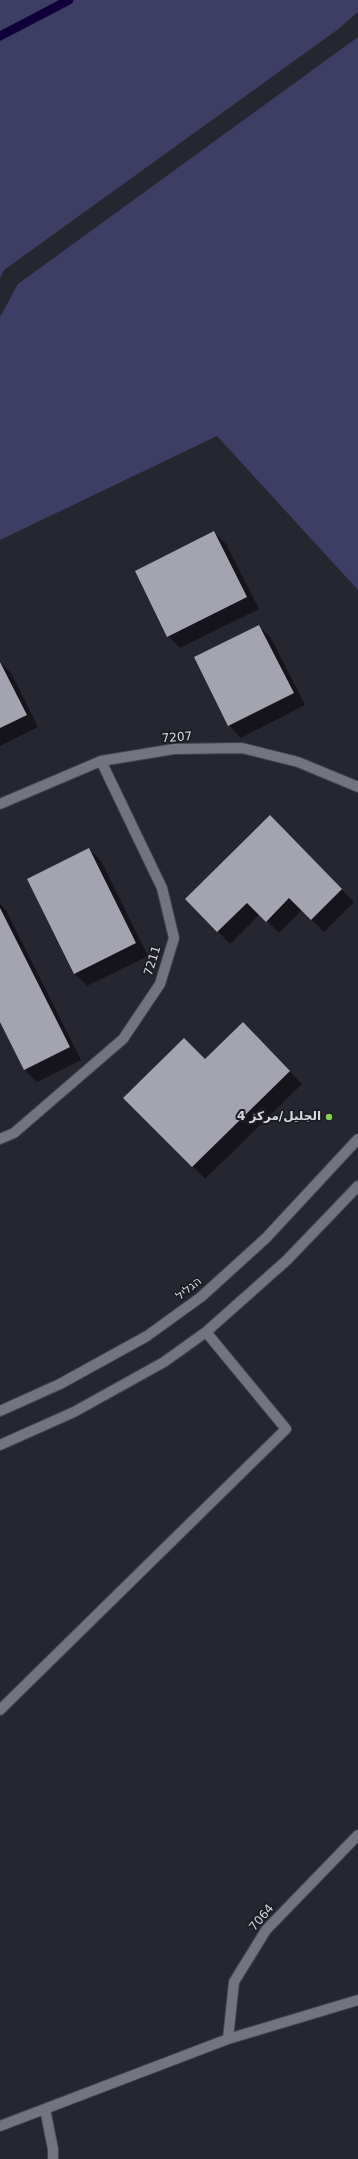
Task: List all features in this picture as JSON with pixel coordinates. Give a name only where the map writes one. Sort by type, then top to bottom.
[{"type":"street","name":"7207","points":[[0,804],[101,761],[174,750],[242,748],[298,762],[358,787]]},
{"type":"street","name":"7211","points":[[0,1139],[14,1132],[123,1039],[160,984],[174,938],[162,888],[101,761]]},
{"type":"street","name":"הגליל","points":[[0,1411],[60,1384],[147,1336],[201,1298],[266,1238],[358,1139]]},
{"type":"street","points":[[0,1445],[74,1412],[164,1362],[206,1332],[287,1260],[358,1186]]},
{"type":"street","points":[[0,1710],[286,1429],[206,1332]]},
{"type":"street","name":"7064","points":[[228,2039],[234,1982],[266,1930],[358,1835]]},
{"type":"street","points":[[0,2126],[228,2039],[358,2000]]},
{"type":"street","points":[[45,2109],[53,2149],[53,2159]]},
{"type":"shaded area","points":[[0,0],[358,0],[358,12],[337,30],[4,270],[0,278]]},
{"type":"shaded area","points":[[358,37],[358,590],[217,436],[0,540],[0,317],[18,284]]},
{"type":"building","points":[[214,531],[247,597],[167,637],[135,571]]},
{"type":"building","points":[[259,625],[294,693],[228,726],[194,657]]},
{"type":"building","points":[[0,662],[27,715],[0,728]]},
{"type":"building","points":[[270,815],[342,889],[311,920],[289,898],[266,922],[247,903],[217,932],[185,899]]},
{"type":"building","points":[[89,848],[136,943],[74,974],[27,879]]},
{"type":"building","points":[[0,908],[70,1047],[24,1070],[0,1022]]},
{"type":"building","points":[[243,1022],[290,1071],[192,1167],[123,1098],[184,1038],[205,1059]]},
{"type":"waterway","points":[[0,36],[69,0]]},
{"type":"place","name":"الجليل/مركز 4","points":[[329,1117]]}]
